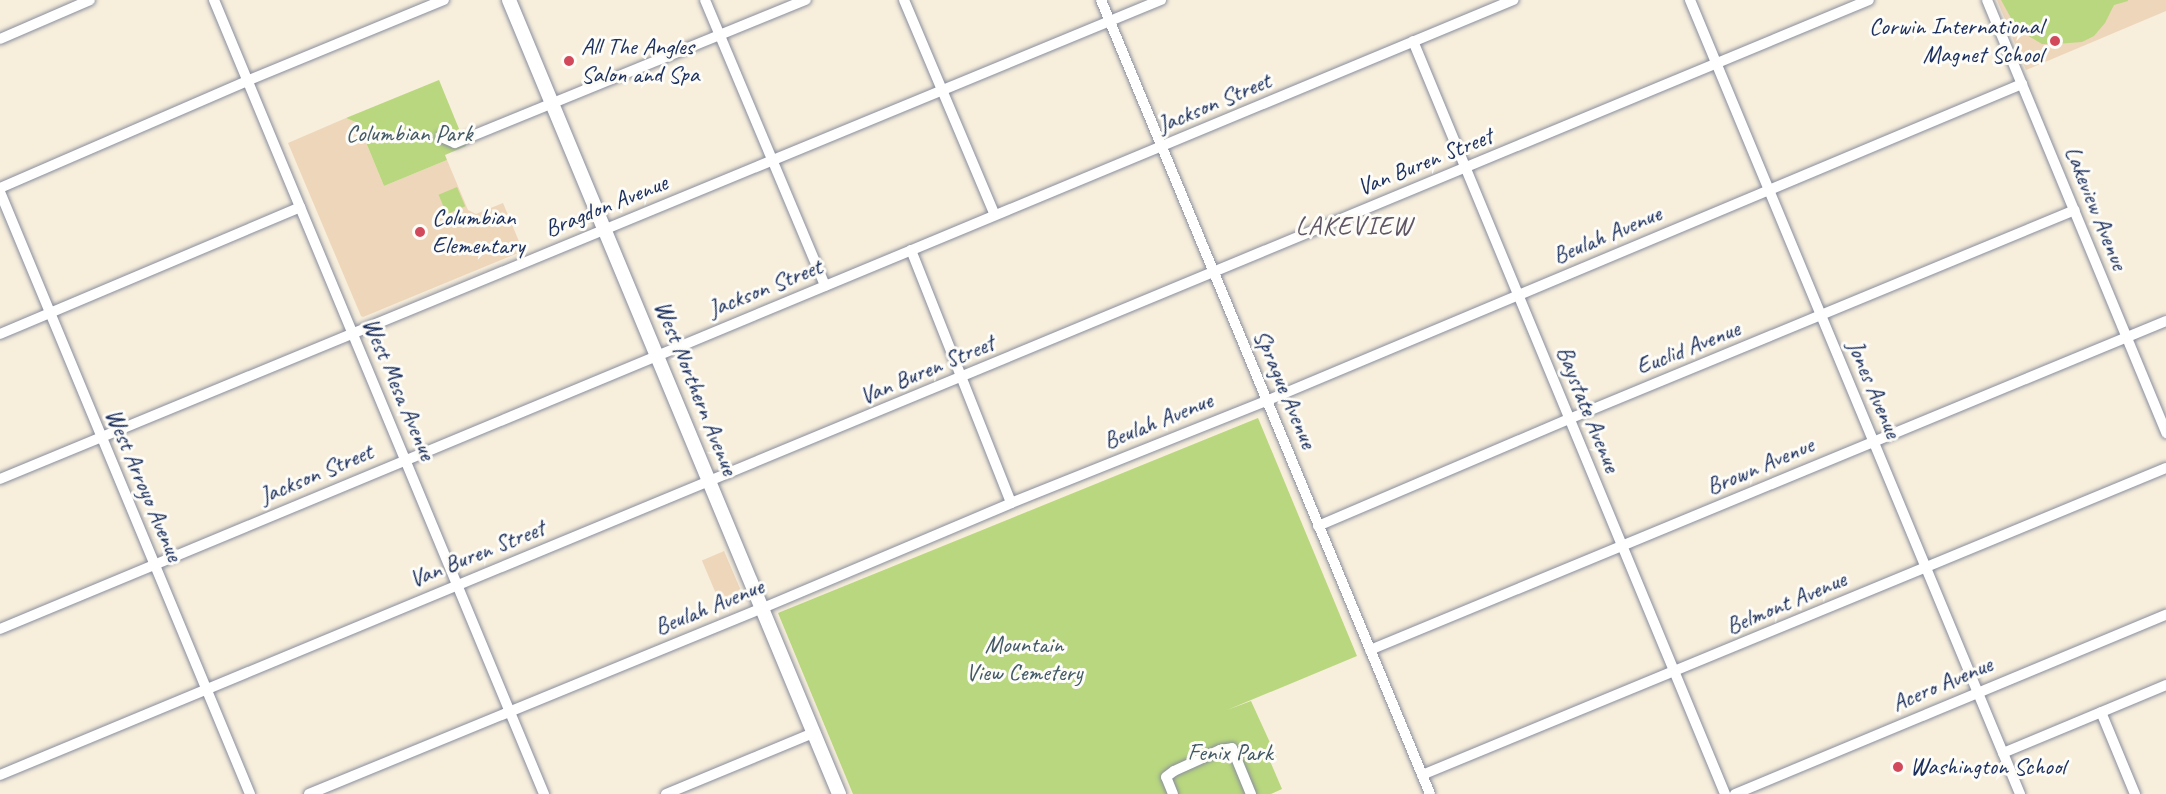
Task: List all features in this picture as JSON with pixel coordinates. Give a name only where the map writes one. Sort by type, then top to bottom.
[{"type":"main road","name":"West Northern Avenue","points":[[509,0],[839,794]]},
{"type":"street","points":[[0,39],[90,0]]},
{"type":"street","name":"West Mesa Avenue","points":[[214,0],[544,794]]},
{"type":"street","points":[[0,190],[247,81],[444,0]]},
{"type":"street","points":[[705,0],[825,286]]},
{"type":"street","points":[[441,137],[455,143],[806,0]]},
{"type":"street","points":[[904,0],[995,215]]},
{"type":"street","name":"Sprague Avenue","points":[[1101,0],[1430,794]]},
{"type":"street","name":"Bragdon Avenue","points":[[0,480],[1161,0]]},
{"type":"street","name":"Jackson Street","points":[[0,629],[995,215],[1162,148],[1513,0]]},
{"type":"street","name":"Jones Avenue","points":[[1690,0],[2020,794]]},
{"type":"street","name":"Van Buren Street","points":[[0,775],[1717,64],[1841,5],[1869,0]]},
{"type":"street","name":"Lakeview Avenue","points":[[1987,0],[2166,433]]},
{"type":"street","name":"Baystate Avenue","points":[[1413,41],[1725,794]]},
{"type":"street","name":"Beulah Avenue","points":[[309,794],[763,608],[1011,503],[1266,401],[2022,84]]},
{"type":"street","name":"West Arroyo Avenue","points":[[0,190],[250,794]]},
{"type":"street","points":[[0,334],[300,207]]},
{"type":"street","name":"Euclid Avenue","points":[[1318,526],[1569,419],[2075,210]]},
{"type":"street","points":[[911,250],[1011,503]]},
{"type":"street","name":"Brown Avenue","points":[[1370,650],[2166,321]]},
{"type":"street","name":"Belmont Avenue","points":[[1422,775],[2166,468]]},
{"type":"street","name":"Acero Avenue","points":[[1736,794],[1752,791],[1977,692],[2166,615]]},
{"type":"street","points":[[2003,753],[2166,685]]},
{"type":"street","points":[[2101,712],[2135,794]]},
{"type":"street","points":[[666,794],[813,733]]},
{"type":"street","points":[[1173,794],[1166,777],[1220,750],[1232,748],[1251,794]]},
{"type":"shaded area","name":"Corwin International Magnet School","points":[[1997,0],[2166,0],[2166,11],[2026,70]]},
{"type":"shaded area","name":"Columbian Elementary","points":[[346,118],[358,123],[384,186],[447,160],[468,210],[476,214],[503,203],[523,251],[361,316],[288,143]]},
{"type":"shaded area","points":[[724,551],[744,599],[722,608],[702,560]]},
{"type":"green space","points":[[2001,0],[2128,1],[2114,5],[2105,23],[2094,36],[2082,42],[2042,44],[2017,29]]},
{"type":"green space","name":"Columbian Park","points":[[439,80],[466,146],[445,155],[447,160],[384,186],[358,123],[346,118]]},
{"type":"green space","points":[[457,187],[465,206],[447,214],[439,195]]},
{"type":"green space","name":"Mountain View Cemetery","points":[[1258,418],[1357,656],[1227,710],[1251,701],[1277,758],[1270,761],[1282,789],[1271,794],[853,794],[778,613]]},
{"type":"place","name":"Corwin International Magnet School","points":[[2055,41]]},
{"type":"place","name":"All The Angles Salon and Spa","points":[[569,61]]},
{"type":"place","name":"Columbian Elementary","points":[[420,232]]},
{"type":"place","name":"Washington School","points":[[1898,767]]},
{"type":"district","name":"LAKEVIEW","points":[[1354,226]]},
{"type":"park label","name":"Fenix Park","points":[[1230,753]]}]
